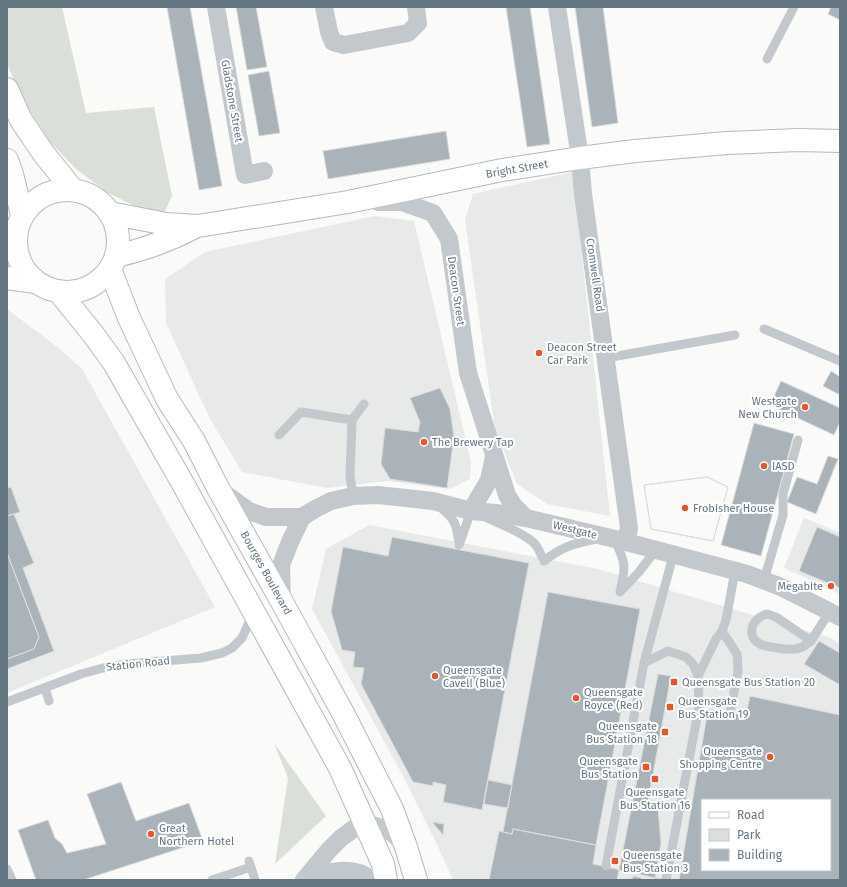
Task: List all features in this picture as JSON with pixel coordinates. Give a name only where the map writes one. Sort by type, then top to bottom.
[{"type":"main road","points":[[7,89],[25,126],[44,154],[73,190]]},
{"type":"main road","name":"Bright Street","points":[[110,213],[166,224],[198,226],[348,202],[502,170],[580,158],[635,151],[727,143],[798,140],[840,141]]},
{"type":"main road","points":[[7,160],[22,215]]},
{"type":"main road","points":[[58,190],[73,190],[87,194],[100,202],[110,213],[116,226],[118,241],[113,262],[100,280],[88,288],[74,293],[59,292],[44,288],[35,282],[24,271],[11,246],[16,228],[22,215],[31,203],[44,195],[58,190]]},
{"type":"main road","name":"Bright Street","points":[[113,262],[198,226]]},
{"type":"main road","name":"Bourges Boulevard","points":[[113,262],[129,318],[167,398],[194,441],[218,488],[343,713],[392,809],[416,880]]},
{"type":"main road","points":[[7,278],[35,282]]},
{"type":"main road","points":[[59,292],[114,363],[182,482],[340,768],[383,864],[386,880]]},
{"type":"street","name":"Gladstone Street","points":[[216,7],[245,175],[264,172]]},
{"type":"street","points":[[324,7],[329,32],[333,42],[344,45],[408,33],[418,23],[416,7]]},
{"type":"street","name":"Cromwell Road","points":[[557,7],[580,158],[629,528],[615,540]]},
{"type":"street","name":"Deacon Street","points":[[348,202],[402,202],[433,213],[449,239],[468,373],[507,495],[513,505],[526,518]]},
{"type":"street","name":"Deacon Street","points":[[471,511],[489,480],[494,456]]},
{"type":"street","points":[[218,488],[249,511],[266,517],[302,517],[281,565],[282,602]]},
{"type":"street","name":"Westgate","points":[[302,517],[332,501],[353,496],[378,495],[433,501],[471,511],[496,512],[526,518],[674,556],[709,563],[764,580],[835,614]]},
{"type":"street","points":[[304,880],[341,838],[363,822],[393,833],[406,847]]},
{"type":"street","points":[[309,880],[319,875],[323,877],[349,871],[371,880]]},
{"type":"lane","points":[[767,59],[794,7]]},
{"type":"lane","points":[[764,329],[840,361]]},
{"type":"lane","points":[[606,358],[735,335]]},
{"type":"lane","points":[[353,496],[350,476],[352,420],[364,404]]},
{"type":"lane","points":[[279,435],[301,412],[352,420]]},
{"type":"lane","points":[[764,580],[783,515],[783,494],[798,440]]},
{"type":"lane","points":[[433,501],[449,514],[456,524],[459,545],[471,511],[510,529],[533,542],[544,561],[555,552],[573,544],[615,540],[625,564],[620,592],[656,551]]},
{"type":"lane","points":[[606,866],[644,663],[674,556]]},
{"type":"lane","points":[[698,676],[716,639],[722,631],[726,620],[735,571]]},
{"type":"lane","name":"Station Road","points":[[7,702],[81,674],[103,668],[126,664],[201,658],[222,654],[232,648],[242,638],[253,613]]},
{"type":"lane","points":[[811,642],[772,615],[767,614],[757,618],[752,627],[753,637],[760,644],[794,649],[811,642],[835,614]]},
{"type":"lane","points":[[722,631],[737,654],[738,671],[730,713]]},
{"type":"lane","points":[[644,663],[668,650],[686,657],[693,664],[698,676],[699,707],[666,880]]},
{"type":"lane","points":[[44,688],[50,701]]},
{"type":"lane","points":[[212,880],[250,864],[255,880]]},
{"type":"lane","points":[[7,869],[12,880]]},
{"type":"shaded area","name":"Deacon Street Car Park","points":[[573,172],[610,516],[547,504],[517,484],[495,429],[465,220],[473,194]]},
{"type":"shaded area","points":[[375,216],[414,221],[471,462],[470,479],[450,489],[387,481],[327,488],[242,472],[209,417],[166,323],[165,279],[205,252]]},
{"type":"shaded area","points":[[7,309],[60,349],[82,369],[215,607],[7,693]]},
{"type":"shaded area","points":[[804,518],[840,533],[840,594],[784,568]]},
{"type":"shaded area","points":[[369,525],[598,569],[831,638],[840,644],[840,880],[453,880],[403,776],[312,609],[326,549]]},
{"type":"green space","points":[[7,7],[62,7],[86,113],[154,107],[172,196],[164,213],[135,206],[108,193],[76,169],[51,143],[24,102],[7,64]]},
{"type":"green space","points":[[274,743],[326,816],[275,864],[288,778]]},
{"type":"building","points":[[167,7],[190,7],[222,186],[199,190]]},
{"type":"building","points":[[236,7],[256,7],[267,67],[247,70]]},
{"type":"building","points":[[506,7],[530,7],[550,144],[527,147]]},
{"type":"building","points":[[575,7],[603,7],[618,123],[592,127]]},
{"type":"building","points":[[831,7],[840,7],[840,20],[828,14]]},
{"type":"building","points":[[269,71],[280,133],[259,136],[248,75]]},
{"type":"building","points":[[446,131],[450,159],[328,179],[323,151]]},
{"type":"building","points":[[831,371],[840,377],[840,395],[823,386]]},
{"type":"building","name":"Westgate New Church","points":[[781,381],[840,408],[840,422],[834,435],[770,405]]},
{"type":"building","points":[[440,388],[450,409],[454,437],[447,488],[390,479],[381,464],[385,428],[418,432],[420,422],[410,398]]},
{"type":"building","name":"IASD","points":[[754,423],[794,434],[761,556],[721,545]]},
{"type":"building","points":[[828,456],[838,459],[816,514],[787,502],[797,477],[817,484]]},
{"type":"building","name":"Frobisher House","points":[[707,477],[728,487],[713,541],[651,529],[644,485]]},
{"type":"building","name":"Frobisher House","points":[[707,477],[728,487],[713,541],[651,529],[644,485]]},
{"type":"building","points":[[11,487],[20,512],[7,516],[7,488]]},
{"type":"building","points":[[14,514],[34,563],[23,568],[54,651],[7,669],[7,659],[34,649],[39,637],[7,553],[7,516]]},
{"type":"building","points":[[817,527],[840,537],[840,588],[799,571]]},
{"type":"building","name":"Queensgate Cavell (Blue)","points":[[392,537],[529,563],[482,810],[443,802],[446,785],[433,782],[433,786],[413,782],[361,684],[364,668],[353,667],[355,652],[342,650],[331,611],[343,547],[388,556]]},
{"type":"building","points":[[7,553],[39,637],[34,649],[7,659]]},
{"type":"building","name":"Queensgate Royce (Red)","points":[[548,592],[640,609],[596,845],[513,829],[512,834],[503,832]]},
{"type":"building","points":[[819,641],[840,653],[840,685],[804,664]]},
{"type":"building","name":"Queensgate Bus Station","points":[[658,674],[671,676],[647,807],[658,809],[661,843],[655,880],[617,880]]},
{"type":"building","name":"Queensgate Shopping Centre","points":[[750,696],[840,715],[840,880],[679,880],[708,709],[746,715]]},
{"type":"building","points":[[488,780],[512,785],[508,808],[484,804]]},
{"type":"building","name":"Great Northern Hotel","points":[[121,782],[136,821],[189,803],[203,841],[83,880],[36,880],[18,830],[48,820],[55,838],[62,844],[67,853],[106,844],[87,794]]},
{"type":"building","points":[[432,822],[444,824],[443,835]]},
{"type":"building","points":[[513,829],[596,845],[593,864],[665,880],[489,880],[499,831],[512,834]]},
{"type":"building","points":[[634,876],[641,878],[642,880],[631,880]]},
{"type":"place","name":"Deacon Street Car Park","points":[[539,353]]},
{"type":"place","name":"Westgate New Church","points":[[805,407]]},
{"type":"place","name":"The Brewery Tap","points":[[424,442]]},
{"type":"place","name":"IASD","points":[[764,466]]},
{"type":"place","name":"Frobisher House","points":[[685,508]]},
{"type":"place","name":"Megabite","points":[[831,586]]},
{"type":"place","name":"Queensgate Cavell (Blue)","points":[[435,676]]},
{"type":"place","name":"Queensgate Bus Station 20","points":[[674,682]]},
{"type":"place","name":"Queensgate Royce (Red)","points":[[576,698]]},
{"type":"place","name":"Queensgate Bus Station 19","points":[[670,707]]},
{"type":"place","name":"Queensgate Bus Station 18","points":[[665,732]]},
{"type":"place","name":"Queensgate Shopping Centre","points":[[770,757]]},
{"type":"place","name":"Queensgate Bus Station","points":[[646,767]]},
{"type":"place","name":"Queensgate Bus Station 16","points":[[655,779]]},
{"type":"place","name":"Great Northern Hotel","points":[[151,834]]},
{"type":"place","name":"Queensgate Bus Station 3","points":[[615,861]]}]
